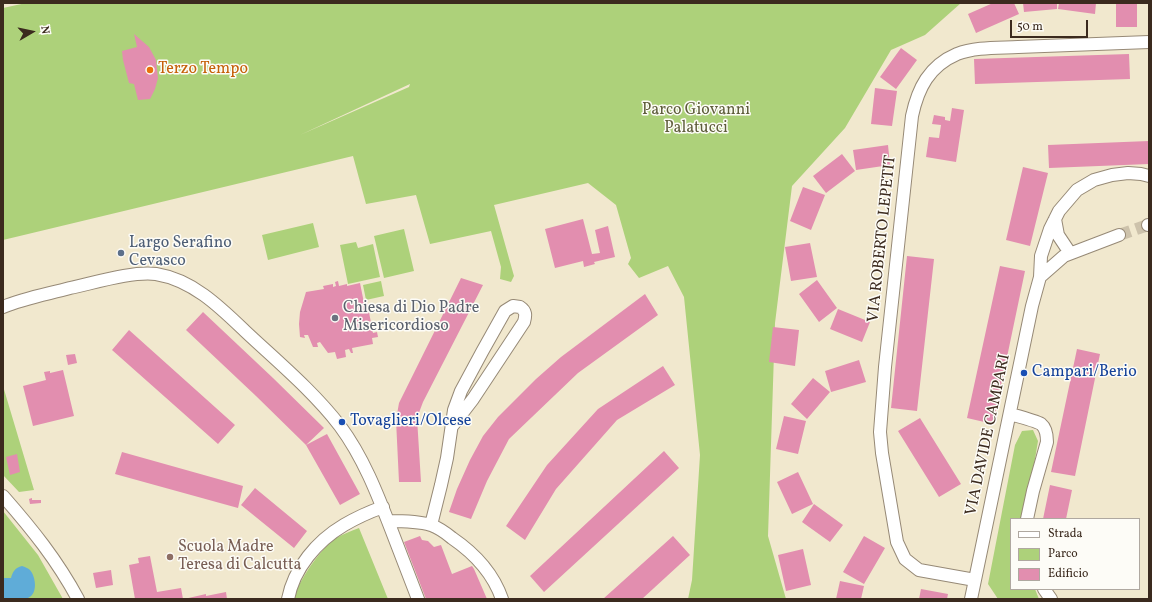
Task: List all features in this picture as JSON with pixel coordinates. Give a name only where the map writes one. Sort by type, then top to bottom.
[{"type":"street","name":"VIA ROBERTO LEPETIT","points":[[976,580],[919,570],[905,559],[897,542],[882,453],[880,432],[885,367],[912,116],[918,93],[923,83],[938,66],[958,54],[969,51],[1149,42]]},
{"type":"street","name":"VIA DAVIDE CAMPARI","points":[[972,599],[1032,306],[1040,277],[1041,256],[1050,229],[1059,211],[1077,190],[1094,180],[1112,175],[1128,173],[1149,176]]},
{"type":"street","points":[[1055,219],[1058,235],[1070,253]]},
{"type":"street","points":[[1040,277],[1064,256],[1119,235]]},
{"type":"street","points":[[3,307],[26,299],[99,281],[140,274],[154,274],[176,279],[190,285],[203,294],[289,372],[340,426],[370,477],[418,599]]},
{"type":"street","points":[[431,525],[453,425],[454,410],[461,391],[505,311],[512,306],[520,307],[525,312],[526,316],[524,322],[473,399],[453,425]]},
{"type":"street","points":[[1010,414],[1041,424],[1047,437],[1027,518]]},
{"type":"street","points":[[3,496],[28,524],[53,557],[78,599]]},
{"type":"street","points":[[288,599],[293,581],[299,570],[316,548],[343,526],[359,517],[383,507]]},
{"type":"street","points":[[388,521],[413,522],[431,525],[442,531],[476,558],[492,578],[502,599]]},
{"type":"street","points":[[1045,590],[1051,599]]},
{"type":"green space","name":"Parco Giovanni Palatucci","points":[[26,3],[961,3],[925,35],[891,50],[845,128],[792,186],[775,323],[768,536],[786,599],[688,599],[692,580],[700,455],[684,297],[668,266],[639,278],[628,264],[631,258],[616,205],[588,183],[494,205],[514,276],[511,282],[500,279],[501,267],[491,231],[430,244],[416,195],[366,204],[353,156],[3,240],[3,8]],"holes":[[[410,84],[409,87],[300,135]]]},
{"type":"green space","points":[[313,223],[319,247],[268,260],[262,235]]},
{"type":"green space","points":[[404,229],[414,271],[384,278],[374,236]]},
{"type":"green space","points":[[356,242],[358,248],[373,244],[380,277],[348,284],[340,245]]},
{"type":"green space","points":[[381,281],[384,296],[366,300],[363,285]]},
{"type":"green space","points":[[3,386],[34,490],[19,492],[3,475]]},
{"type":"green space","points":[[1033,430],[1038,441],[1025,518],[1010,518],[1010,590],[1035,590],[1039,599],[998,599],[988,584],[1015,445],[1022,431]]},
{"type":"green space","points":[[3,511],[38,555],[63,599],[3,599]]},
{"type":"green space","points":[[359,528],[388,599],[294,599],[305,574],[324,549],[336,538]]},
{"type":"water","points":[[22,566],[30,570],[34,577],[35,589],[33,593],[26,599],[3,599],[3,578],[11,578],[15,570]]},
{"type":"building","points":[[993,3],[1014,3],[1019,14],[976,33],[968,14]]},
{"type":"building","points":[[1023,3],[1057,3],[1057,9],[1024,12]]},
{"type":"building","points":[[1059,3],[1096,3],[1095,14],[1058,9]]},
{"type":"building","points":[[1116,3],[1137,3],[1137,27],[1116,27]]},
{"type":"building","points":[[134,34],[149,47],[156,60],[158,78],[150,99],[138,100],[134,84],[129,83],[123,60],[122,51],[137,47]]},
{"type":"building","points":[[901,48],[917,60],[896,89],[880,77]]},
{"type":"building","points":[[1129,54],[1130,79],[975,84],[974,59]]},
{"type":"building","points":[[875,88],[897,91],[892,126],[871,124]]},
{"type":"building","points":[[952,108],[964,110],[956,162],[926,157],[929,137],[939,138],[941,125],[932,124],[934,115],[945,117],[945,120],[950,121]]},
{"type":"building","points":[[1149,141],[1149,164],[1049,168],[1048,145]]},
{"type":"building","points":[[888,145],[890,165],[856,170],[853,150]]},
{"type":"building","points":[[842,154],[855,171],[826,193],[813,176]]},
{"type":"building","points":[[1023,167],[1048,173],[1030,246],[1006,240]]},
{"type":"building","points":[[803,187],[825,195],[811,230],[790,221]]},
{"type":"building","points":[[583,219],[592,254],[600,253],[595,230],[608,226],[615,257],[594,262],[595,264],[584,267],[583,261],[555,268],[545,229]]},
{"type":"building","points":[[810,243],[817,277],[791,281],[785,247]]},
{"type":"building","points":[[907,256],[934,259],[917,411],[891,408]]},
{"type":"building","points":[[1000,266],[1025,271],[993,424],[967,418]]},
{"type":"building","points":[[461,278],[483,285],[423,402],[417,418],[421,482],[399,482],[396,420],[399,403]]},
{"type":"building","points":[[817,280],[837,308],[819,322],[799,294]]},
{"type":"building","name":"Chiesa di Dio Padre Misericordioso","points":[[338,281],[339,286],[360,283],[364,303],[367,302],[373,333],[377,332],[378,337],[372,338],[373,344],[352,348],[353,353],[351,353],[349,349],[345,350],[346,357],[337,359],[335,352],[328,353],[320,342],[317,343],[318,347],[313,347],[308,335],[304,335],[305,338],[300,337],[299,324],[300,312],[306,292],[324,289],[323,286],[333,284],[333,287],[336,286],[335,282]]},
{"type":"building","points":[[645,294],[658,315],[578,373],[509,439],[487,481],[471,519],[449,512],[470,460],[483,436],[498,417],[536,379],[561,357]]},
{"type":"building","points":[[838,309],[870,322],[862,342],[830,329]]},
{"type":"building","points":[[203,312],[324,428],[306,445],[186,330]]},
{"type":"building","points":[[773,327],[799,330],[795,366],[769,362]]},
{"type":"building","points":[[129,330],[235,425],[218,444],[112,350]]},
{"type":"building","points":[[1077,349],[1100,354],[1075,476],[1051,472]]},
{"type":"building","points":[[75,354],[77,363],[68,365],[66,355]]},
{"type":"building","points":[[859,360],[866,382],[831,392],[825,371]]},
{"type":"building","points":[[663,366],[675,385],[617,420],[556,489],[525,540],[506,526],[547,465],[598,409]]},
{"type":"building","points":[[63,370],[74,416],[33,426],[23,386],[46,380],[44,372],[50,371],[50,373]]},
{"type":"building","points":[[813,378],[830,392],[807,419],[791,404]]},
{"type":"building","points":[[784,416],[806,421],[798,454],[776,449]]},
{"type":"building","points":[[920,418],[961,484],[939,497],[898,431]]},
{"type":"building","points":[[327,434],[360,494],[340,505],[306,445]]},
{"type":"building","points":[[664,451],[679,468],[544,592],[530,576]]},
{"type":"building","points":[[122,452],[243,486],[238,508],[115,474]]},
{"type":"building","points":[[17,454],[20,472],[10,475],[6,457]]},
{"type":"building","points":[[798,472],[813,504],[792,514],[777,482]]},
{"type":"building","points":[[1050,485],[1072,490],[1066,518],[1043,518]]},
{"type":"building","points":[[255,488],[307,531],[294,548],[241,505]]},
{"type":"building","points":[[32,498],[32,500],[41,500],[41,503],[30,504],[29,499]]},
{"type":"building","points":[[814,504],[843,525],[830,542],[802,522]]},
{"type":"building","points":[[420,536],[422,540],[428,541],[434,547],[441,545],[452,574],[472,566],[487,599],[426,599],[404,542]]},
{"type":"building","points":[[673,536],[690,555],[642,599],[603,599]]},
{"type":"building","points":[[864,536],[885,548],[864,584],[843,572]]},
{"type":"building","points":[[803,549],[811,585],[786,591],[778,555]]},
{"type":"building","points":[[150,556],[157,592],[181,588],[183,599],[135,599],[129,565],[139,563],[138,558]]},
{"type":"building","points":[[111,570],[113,585],[96,588],[93,573]]},
{"type":"building","points":[[840,581],[864,586],[861,599],[836,599]]},
{"type":"building","points":[[921,589],[948,594],[947,599],[919,599]]},
{"type":"building","points":[[226,592],[227,599],[184,599],[206,594],[206,596]]},
{"type":"tunnel","points":[[1119,235],[1148,225]]},
{"type":"place","name":"Terzo Tempo","points":[[150,70]]},
{"type":"place","name":"Largo Serafino Cevasco","points":[[121,253]]},
{"type":"place","name":"Chiesa di Dio Padre Misericordioso","points":[[335,318]]},
{"type":"place","name":"Campari/Berio","points":[[1024,373]]},
{"type":"place","name":"Tovaglieri/Olcese","points":[[342,422]]},
{"type":"place","name":"Scuola Madre Teresa di Calcutta","points":[[170,557]]}]
